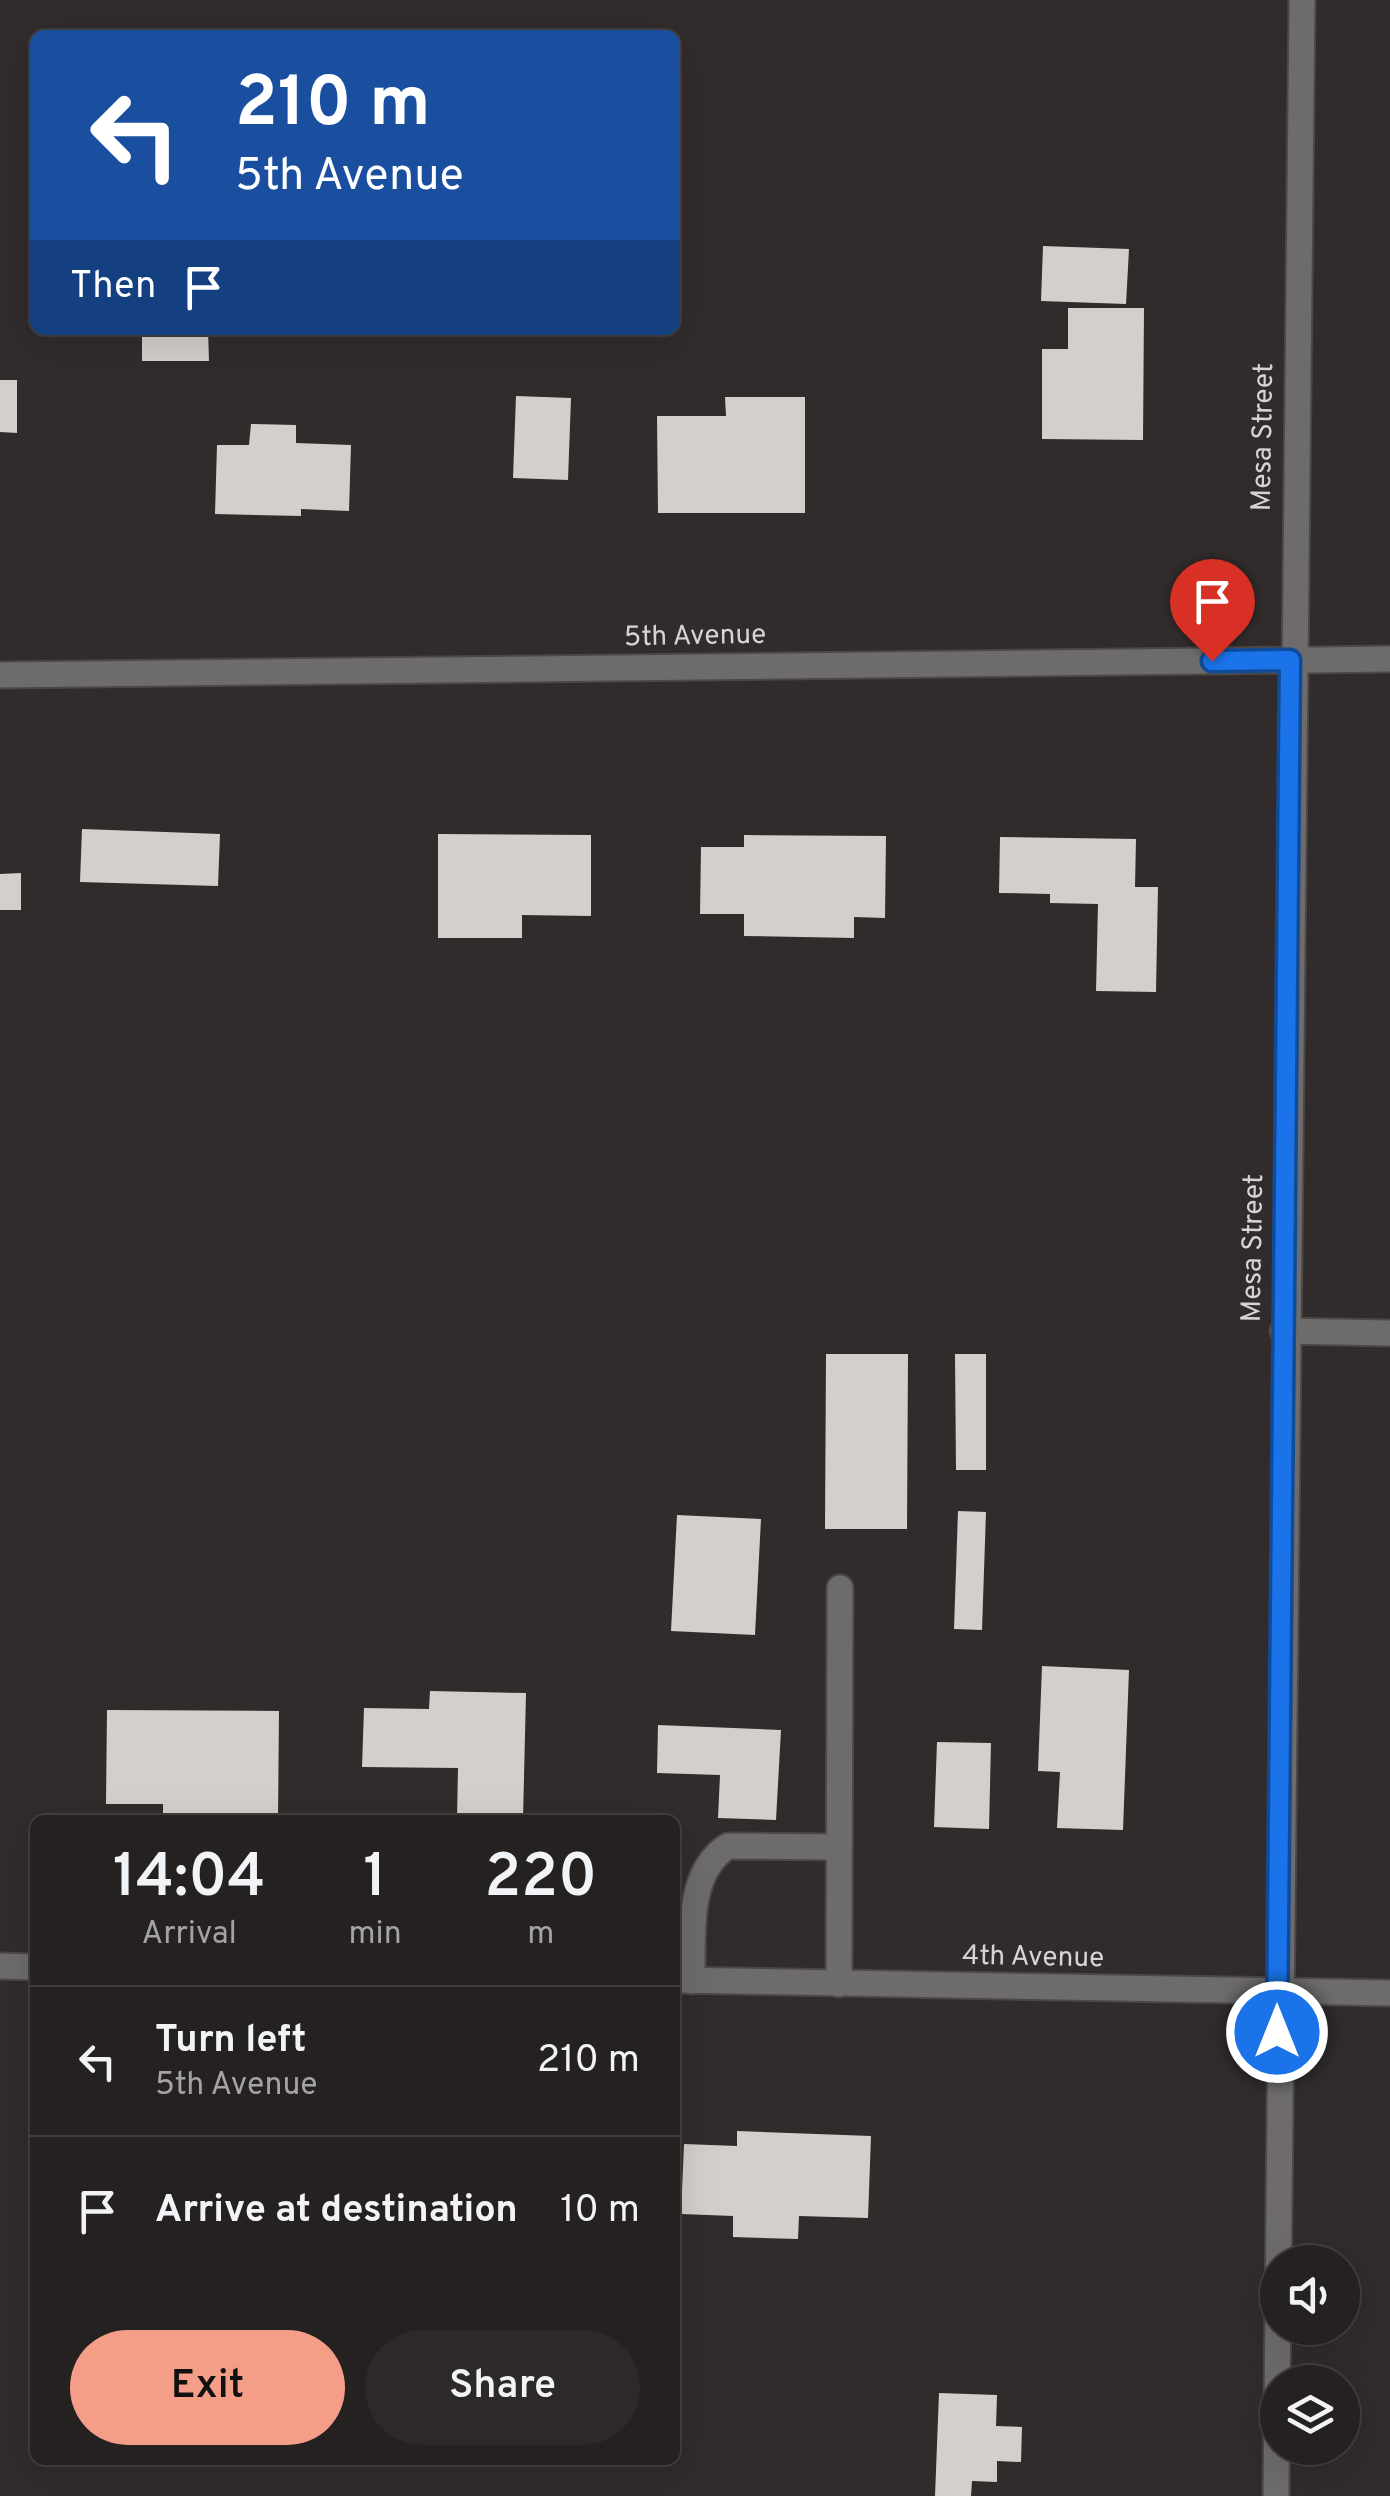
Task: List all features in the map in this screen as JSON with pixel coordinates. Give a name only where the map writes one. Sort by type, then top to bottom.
[{"type":"street","name":"Mesa Street","points":[[1276,2496],[1290,660],[1302,0]]},
{"type":"street","name":"5th Avenue","points":[[0,675],[1390,660]]},
{"type":"street","points":[[1283,1332],[1390,1333]]},
{"type":"street","points":[[839,1984],[840,1588]]},
{"type":"street","points":[[683,1981],[698,1895],[713,1855],[728,1846],[840,1847]]},
{"type":"street","points":[[0,1966],[30,1967]]},
{"type":"street","name":"4th Avenue","points":[[683,1981],[1390,1993]]},
{"type":"building","points":[[1043,246],[1129,249],[1126,304],[1041,301]]},
{"type":"building","points":[[1068,308],[1144,308],[1143,440],[1042,439],[1042,349],[1068,349]]},
{"type":"building","points":[[142,335],[208,335],[209,361],[142,361]]},
{"type":"building","points":[[0,380],[17,380],[17,433],[0,432]]},
{"type":"building","points":[[516,396],[571,398],[568,480],[513,478]]},
{"type":"building","points":[[725,397],[805,397],[805,513],[658,513],[657,416],[726,416]]},
{"type":"building","points":[[251,424],[296,425],[296,443],[351,445],[349,511],[301,509],[301,516],[215,514],[217,445],[249,445]]},
{"type":"building","points":[[82,829],[220,834],[218,886],[80,882]]},
{"type":"building","points":[[438,834],[591,835],[591,916],[522,915],[522,938],[438,938]]},
{"type":"building","points":[[744,835],[886,836],[885,918],[854,917],[854,938],[744,936],[744,914],[700,914],[701,847],[744,847]]},
{"type":"building","points":[[1000,837],[1136,839],[1135,887],[1158,887],[1156,992],[1096,991],[1098,904],[1050,903],[1050,894],[999,893]]},
{"type":"building","points":[[21,873],[21,910],[0,910],[0,874]]},
{"type":"building","points":[[826,1354],[908,1354],[907,1529],[825,1529]]},
{"type":"building","points":[[955,1354],[986,1354],[986,1470],[956,1470]]},
{"type":"building","points":[[958,1511],[986,1512],[982,1630],[954,1629]]},
{"type":"building","points":[[677,1515],[761,1519],[755,1635],[671,1631]]},
{"type":"building","points":[[1042,1666],[1129,1670],[1123,1830],[1057,1828],[1060,1772],[1038,1771]]},
{"type":"building","points":[[430,1691],[526,1693],[523,1815],[457,1815],[458,1768],[362,1767],[364,1708],[429,1709]]},
{"type":"building","points":[[107,1710],[279,1711],[278,1815],[163,1815],[163,1804],[106,1804]]},
{"type":"building","points":[[658,1725],[781,1730],[776,1820],[718,1818],[720,1775],[657,1773]]},
{"type":"building","points":[[937,1742],[991,1743],[989,1829],[934,1827]]},
{"type":"building","points":[[737,2131],[871,2136],[868,2218],[799,2216],[798,2239],[733,2237],[733,2216],[681,2214],[684,2144],[737,2146]]},
{"type":"building","points":[[939,2393],[997,2395],[996,2426],[1022,2427],[1021,2462],[997,2461],[997,2482],[972,2481],[971,2496],[935,2496]]},
{"type":"route","points":[[1212,661],[1290,660],[1277,2032]]}]
